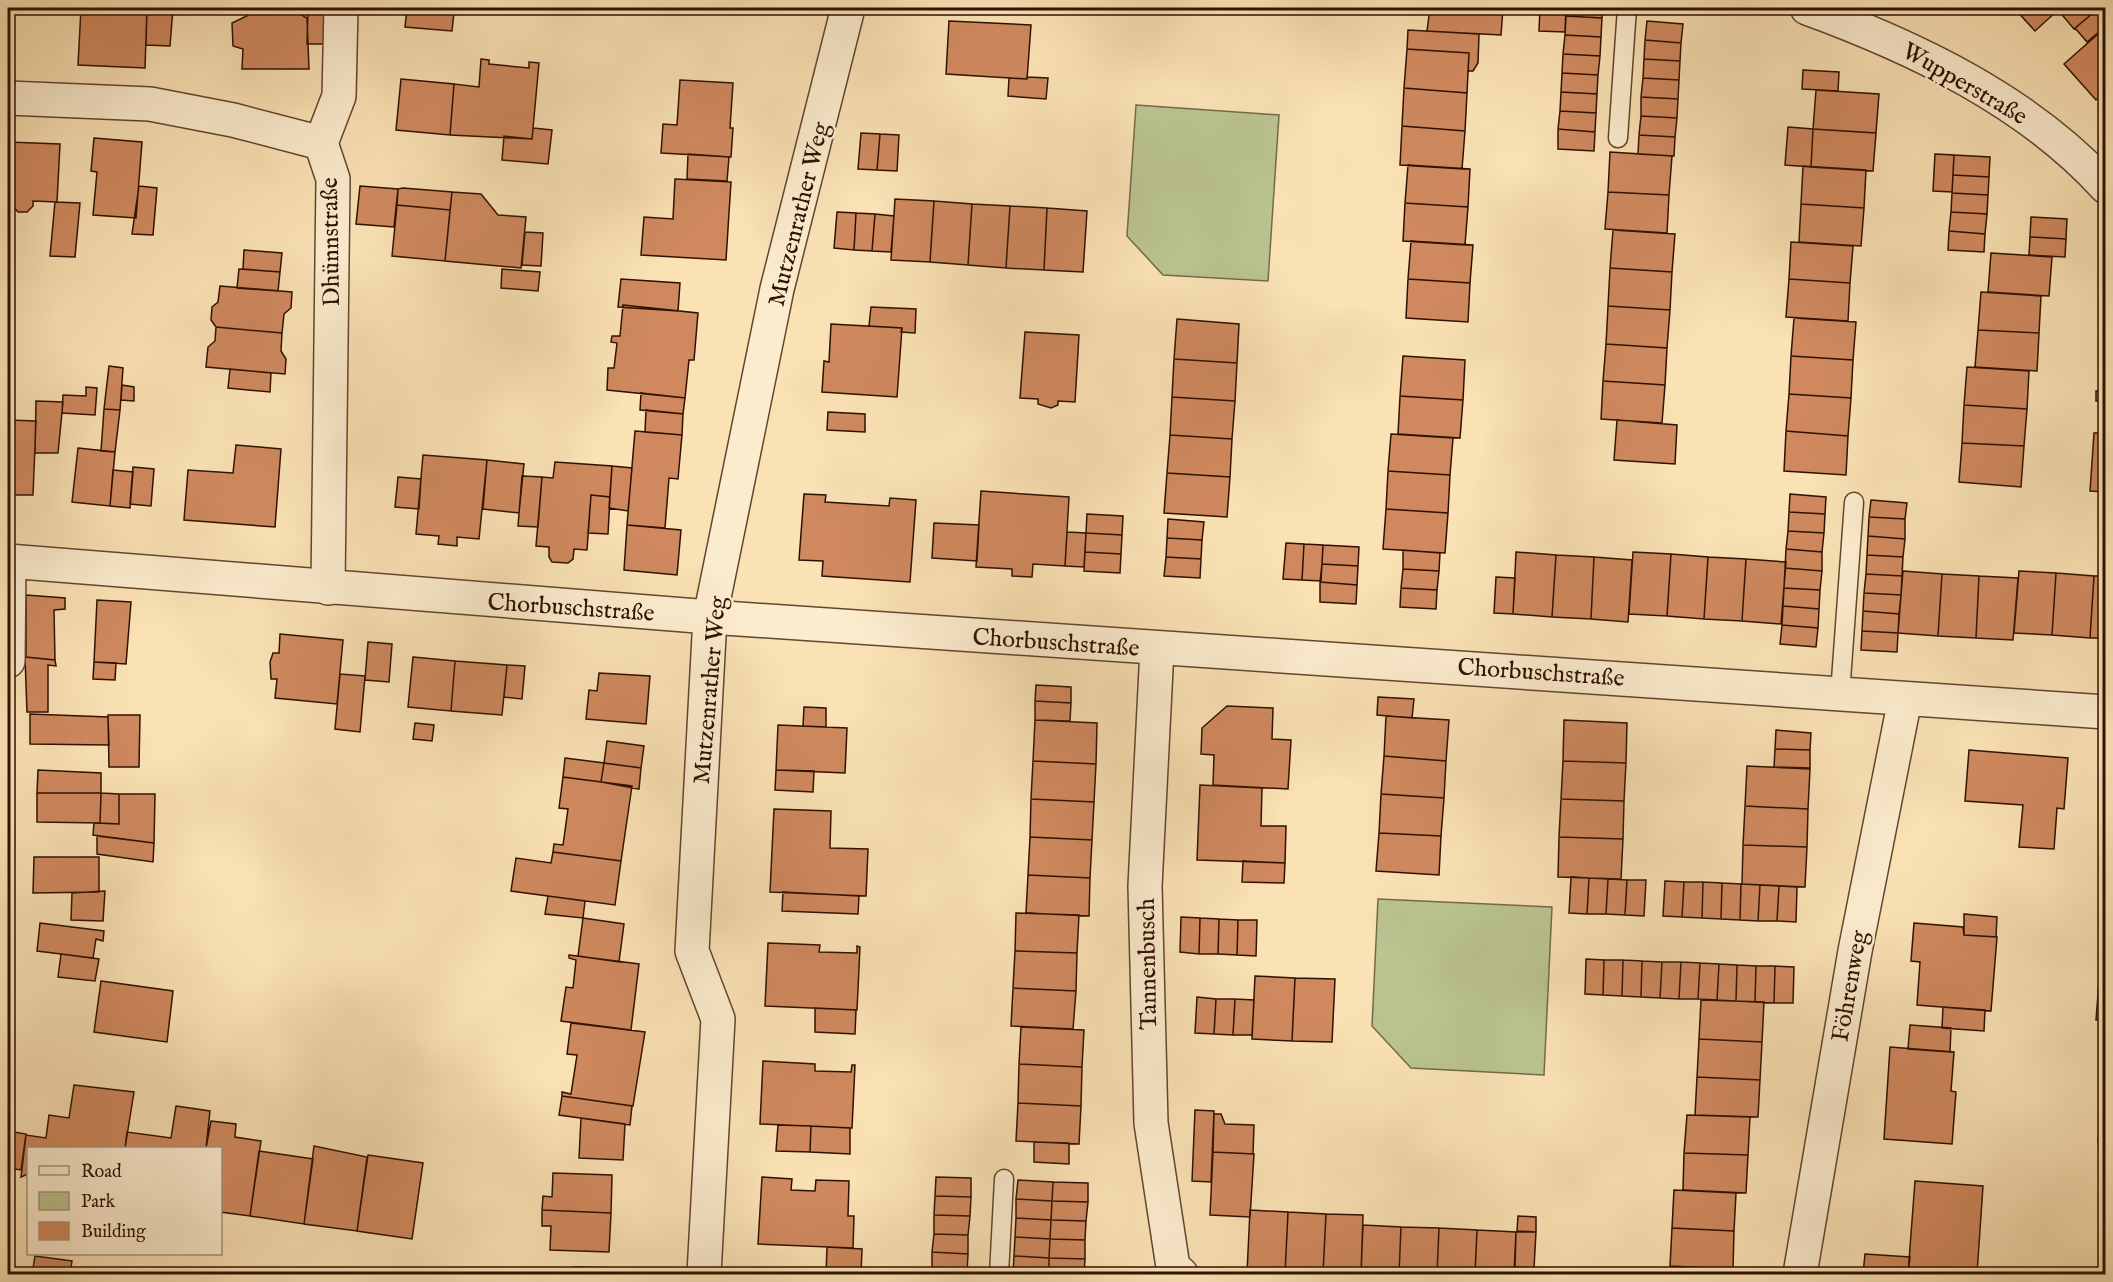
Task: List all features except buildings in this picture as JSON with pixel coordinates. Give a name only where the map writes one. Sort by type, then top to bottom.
[{"type":"street","points":[[321,143],[339,96],[341,8]]},
{"type":"street","name":"Mutzenrather Weg","points":[[704,1275],[718,1019],[692,951],[710,617],[777,289],[848,8]]},
{"type":"street","name":"Wupperstraße","points":[[1807,8],[1909,48],[2030,117],[2082,162],[2106,187]]},
{"type":"street","name":"Dhünnstraße","points":[[8,98],[150,104],[233,120],[321,143],[333,178],[328,588]]},
{"type":"street","points":[[8,561],[8,661]]},
{"type":"street","name":"Chorbuschstraße","points":[[8,561],[710,617],[2106,712]]},
{"type":"street","name":"Tannenbusch","points":[[1157,649],[1145,886],[1150,1111],[1174,1272]]},
{"type":"street","name":"Föhrenweg","points":[[1800,1275],[1854,951],[1905,699]]},
{"type":"lane","points":[[1618,138],[1627,8]]},
{"type":"lane","points":[[1840,694],[1854,502]]},
{"type":"lane","points":[[999,1275],[1004,1179]]},
{"type":"green space","points":[[1136,105],[1279,115],[1268,281],[1163,275],[1127,236]]},
{"type":"green space","points":[[1378,899],[1552,907],[1544,1075],[1411,1068],[1372,1026]]}]
